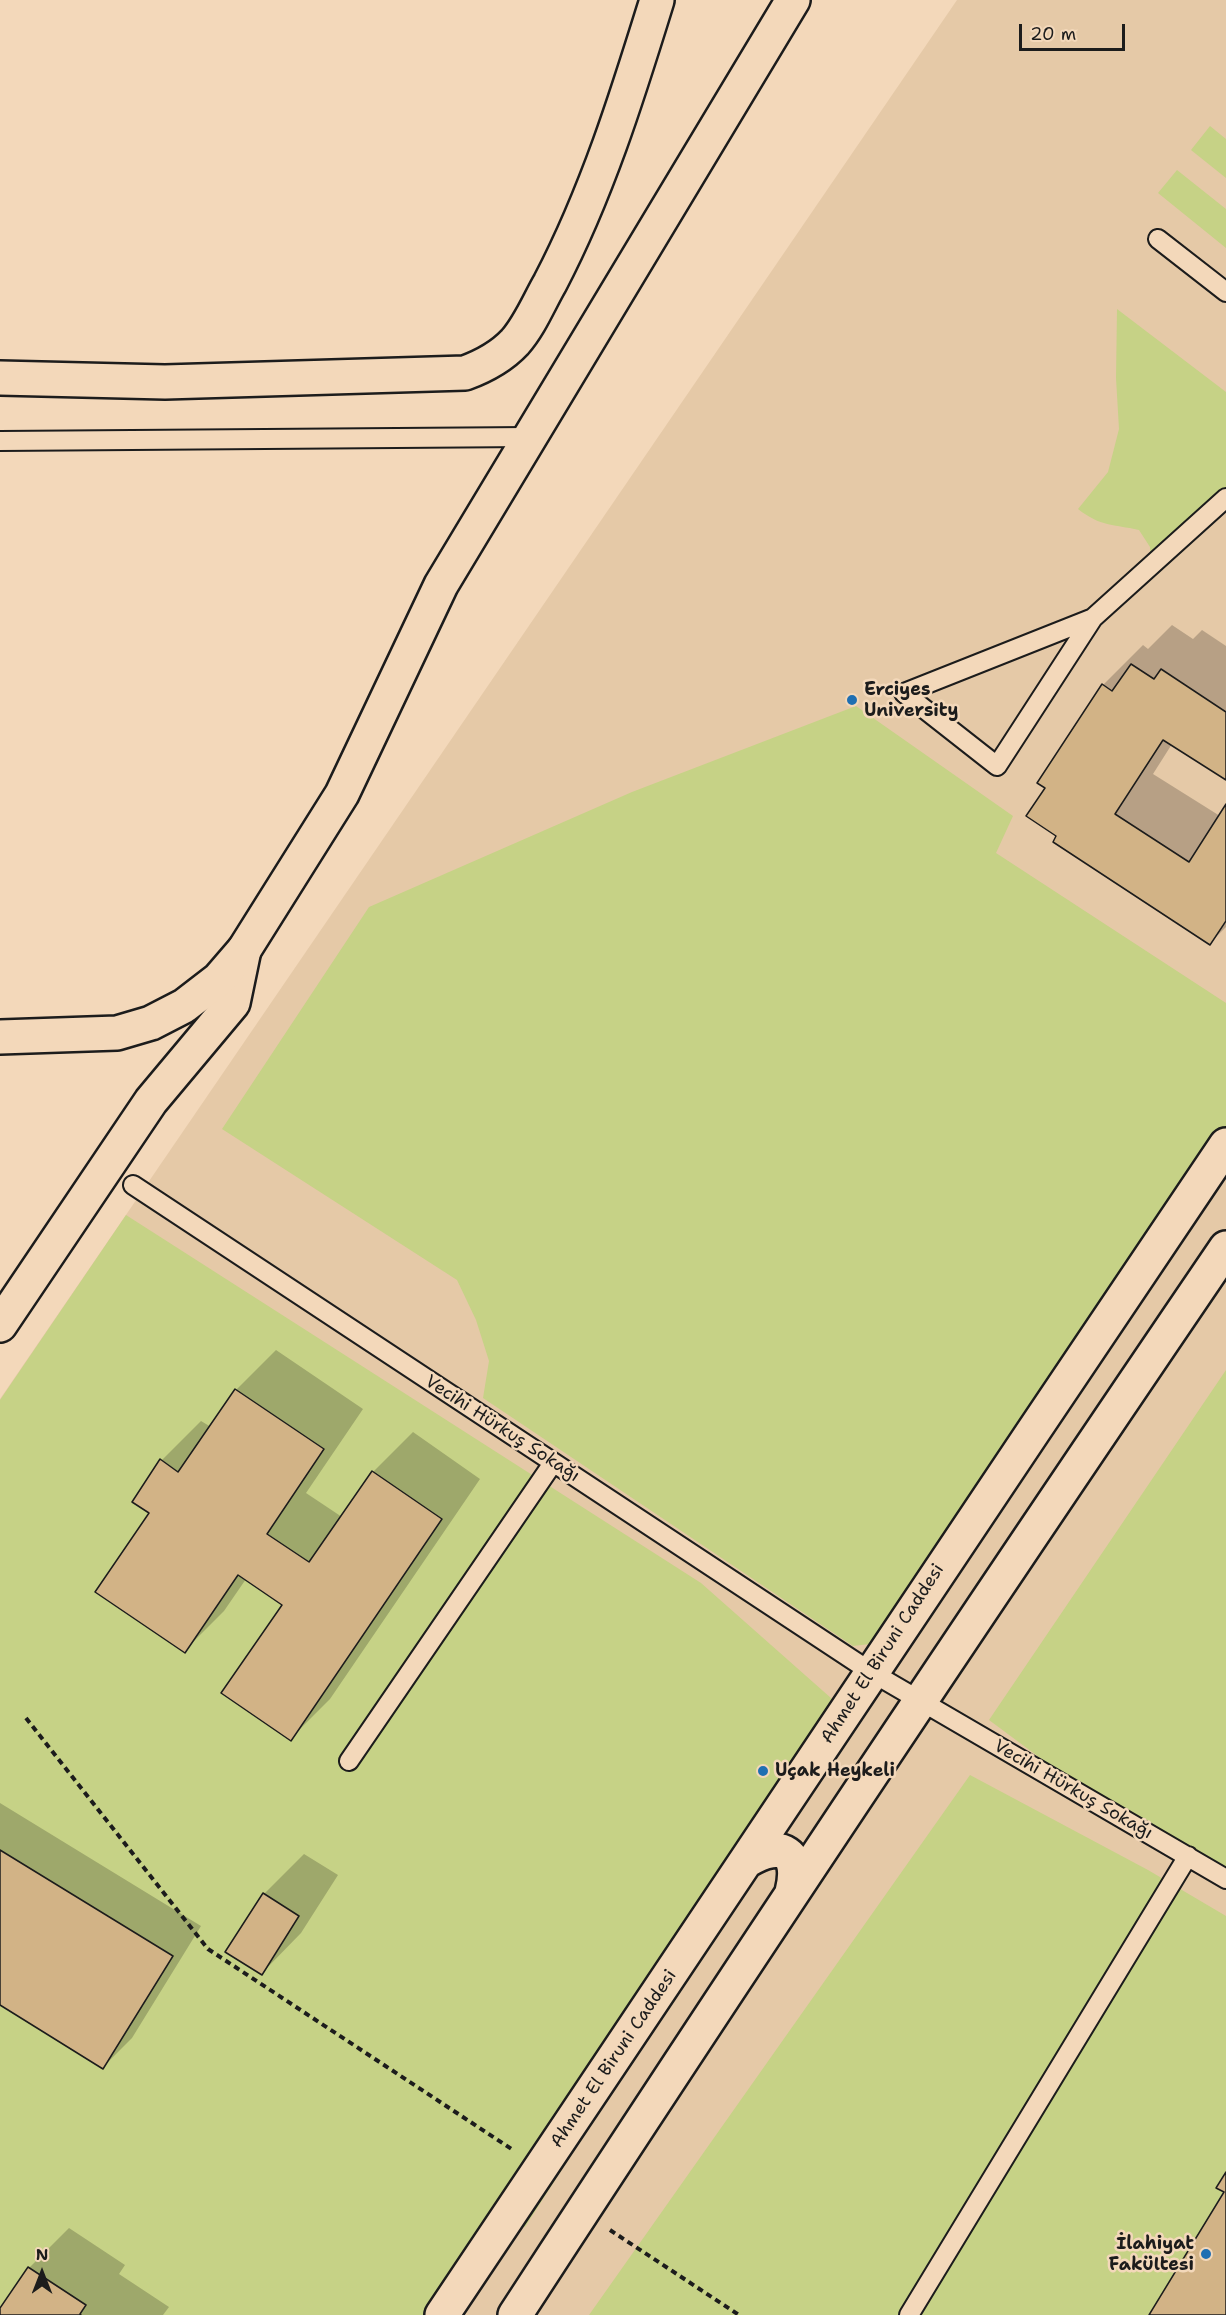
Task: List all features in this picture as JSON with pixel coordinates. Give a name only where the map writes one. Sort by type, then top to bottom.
[{"type":"street","points":[[0,378],[165,382],[465,373],[499,357],[515,342],[528,324],[562,259],[592,192],[616,132],[657,0]]},
{"type":"street","points":[[0,1038],[117,1033],[151,1023],[184,1006],[219,979],[244,950],[342,794],[441,585],[793,0]]},
{"type":"street","points":[[0,1325],[151,1101],[233,1003],[244,950]]},
{"type":"street","name":"Ahmet El Biruni Caddesi","points":[[442,2315],[1226,1145]]},
{"type":"street","points":[[514,2315],[792,1892],[1226,1248]]},
{"type":"street","points":[[748,1860],[761,1852],[776,1849],[787,1852],[794,1861],[796,1875],[792,1892]]},
{"type":"lane","points":[[1158,239],[1226,292]]},
{"type":"lane","points":[[0,441],[529,437]]},
{"type":"lane","points":[[1093,618],[904,693],[998,766],[1093,618],[1226,498]]},
{"type":"lane","name":"Vecihi Hürkuş Sokağı","points":[[133,1185],[871,1672],[1226,1879]]},
{"type":"lane","points":[[349,1761],[553,1463]]},
{"type":"lane","points":[[909,2315],[1188,1856]]},
{"type":"path","points":[[26,1718],[208,1949],[541,2168]]},
{"type":"path","points":[[582,2212],[739,2315]]},
{"type":"shaded area","name":"Erciyes University","points":[[957,0],[1226,0],[1226,2315],[0,2315],[0,1399]]},
{"type":"green space","points":[[1210,126],[1226,139],[1226,178],[1191,150]]},
{"type":"green space","points":[[1177,170],[1226,209],[1226,248],[1158,193]]},
{"type":"green space","points":[[1117,309],[1226,392],[1226,511],[1152,578],[1150,547],[1139,530],[1101,522],[1078,509],[1108,472],[1119,429],[1116,378]]},
{"type":"green space","points":[[856,706],[1013,816],[996,853],[1226,1003],[1226,1172],[904,1640],[853,1646],[483,1398],[489,1361],[476,1320],[457,1280],[222,1129],[369,907],[632,792]]},
{"type":"green space","points":[[126,1215],[701,1583],[840,1706],[841,1735],[525,2227],[504,2216],[443,2315],[0,2315],[0,1400]]},
{"type":"green space","points":[[1226,1370],[1226,1874],[1082,1789],[989,1720]]},
{"type":"green space","points":[[970,1775],[1148,1870],[1226,1916],[1226,2315],[589,2315]]},
{"type":"building","points":[[1131,664],[1154,679],[1161,669],[1226,712],[1226,780],[1163,740],[1115,814],[1189,862],[1226,804],[1226,921],[1210,945],[1053,842],[1056,836],[1026,816],[1045,788],[1037,783],[1102,684],[1112,691]]},
{"type":"building","points":[[235,1389],[324,1449],[267,1534],[309,1562],[372,1471],[442,1519],[291,1741],[221,1693],[282,1605],[238,1575],[185,1653],[95,1592],[149,1513],[132,1502],[160,1459],[178,1472]]},
{"type":"building","points":[[0,1850],[173,1956],[103,2069],[0,2005]]},
{"type":"building","points":[[263,1893],[299,1916],[262,1975],[225,1952]]},
{"type":"building","name":"İlahiyat Fakültesi","points":[[1226,2172],[1226,2315],[1149,2315],[1224,2192],[1216,2188]]},
{"type":"building","points":[[28,2267],[86,2305],[81,2315],[0,2315],[0,2308]]},
{"type":"place","name":"Erciyes University","points":[[852,700]]},
{"type":"place","name":"Uçak Heykeli","points":[[763,1771]]},
{"type":"place","name":"İlahiyat Fakültesi","points":[[1206,2254]]}]
